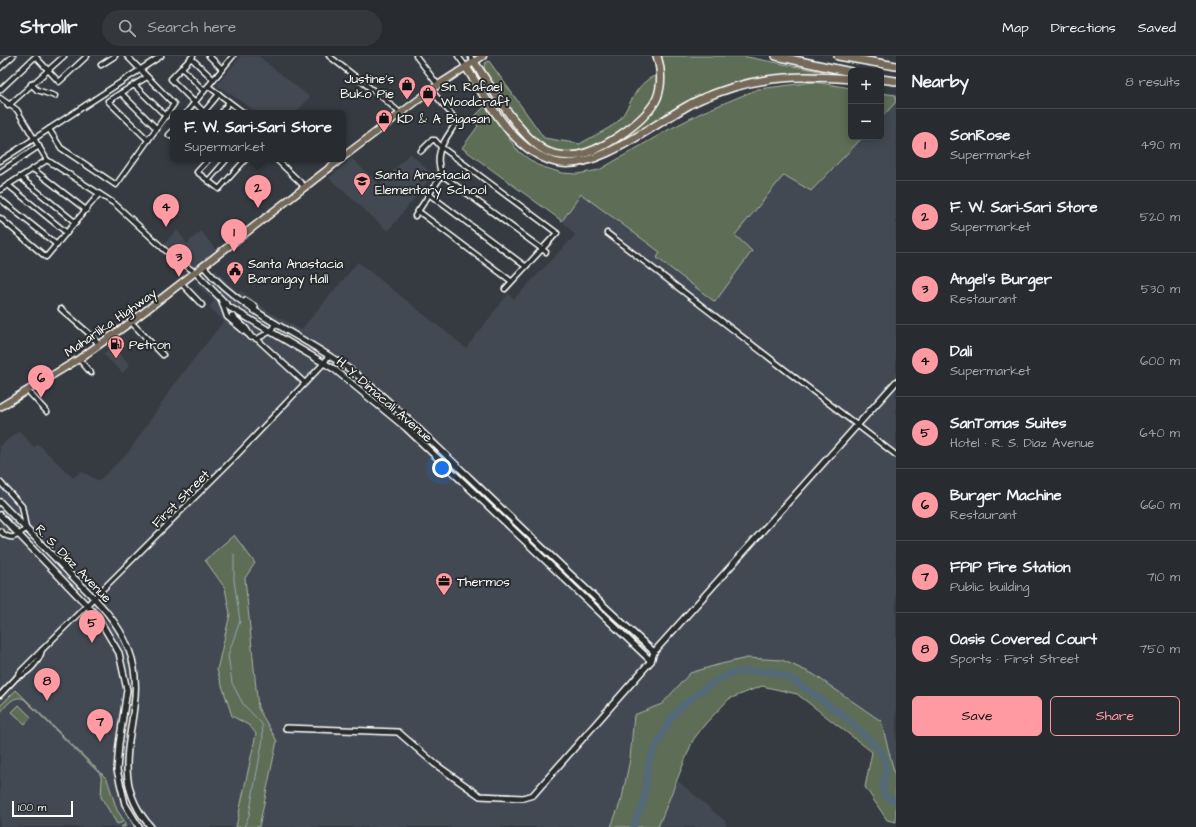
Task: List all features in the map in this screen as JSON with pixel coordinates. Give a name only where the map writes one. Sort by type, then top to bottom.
[{"type":"highway","name":"Maharlika Highway","points":[[346,155],[431,90],[466,67],[472,59],[483,56]]},
{"type":"highway","points":[[472,59],[528,136],[542,148],[554,154],[570,155],[585,154],[602,146],[635,124],[649,110],[657,98],[660,82],[657,56]]},
{"type":"highway","points":[[776,56],[848,71]]},
{"type":"highway","points":[[838,56],[896,66]]},
{"type":"highway","points":[[466,67],[505,124],[521,143],[536,155],[555,162],[571,165],[601,156],[690,104],[733,87],[779,77],[848,80]]},
{"type":"highway","name":"Maharlika Highway","points":[[0,408],[79,359],[132,322],[337,162]]},
{"type":"street","points":[[0,68],[14,56]]},
{"type":"street","points":[[0,90],[36,56],[59,82],[87,56]]},
{"type":"street","points":[[8,106],[64,56]]},
{"type":"street","points":[[101,65],[115,56]]},
{"type":"street","points":[[49,129],[61,148],[116,185],[174,104],[127,56]]},
{"type":"street","points":[[0,161],[161,56]]},
{"type":"street","points":[[188,110],[233,56]]},
{"type":"street","points":[[329,56],[400,113]]},
{"type":"street","points":[[416,56],[438,85]]},
{"type":"street","points":[[458,56],[466,67]]},
{"type":"street","points":[[201,110],[171,79],[192,57],[214,80]]},
{"type":"street","points":[[210,57],[222,70]]},
{"type":"street","points":[[182,68],[204,91]]},
{"type":"street","points":[[147,77],[108,101],[148,140]]},
{"type":"street","points":[[32,84],[38,90],[56,96]]},
{"type":"street","points":[[134,85],[166,116]]},
{"type":"street","points":[[208,86],[239,110]]},
{"type":"street","points":[[431,90],[457,122],[440,146],[439,169],[442,175],[546,252]]},
{"type":"street","points":[[121,93],[157,129]]},
{"type":"street","points":[[206,110],[219,94]]},
{"type":"street","points":[[0,98],[8,106],[17,110],[47,160],[114,204],[166,251],[196,273]]},
{"type":"street","points":[[223,110],[229,102]]},
{"type":"street","points":[[421,151],[432,140],[435,140],[440,146],[557,233],[511,281],[506,289]]},
{"type":"street","points":[[0,172],[39,146]]},
{"type":"street","points":[[0,190],[47,160]]},
{"type":"street","points":[[206,162],[197,172],[219,190],[243,162]]},
{"type":"street","points":[[208,181],[224,162]]},
{"type":"street","points":[[279,162],[305,187]]},
{"type":"street","points":[[33,169],[86,210]]},
{"type":"street","points":[[415,216],[442,175]]},
{"type":"street","points":[[20,178],[76,222]]},
{"type":"street","points":[[8,185],[67,233]]},
{"type":"street","points":[[0,218],[46,257],[99,194]]},
{"type":"street","points":[[430,195],[526,266]]},
{"type":"street","points":[[0,199],[57,245]]},
{"type":"street","points":[[418,211],[511,281]]},
{"type":"street","points":[[607,233],[896,455]]},
{"type":"street","name":"H. Y. Dimacali Avenue","points":[[204,267],[244,305],[266,317],[356,374],[411,423],[654,652]]},
{"type":"street","name":"H. Y. Dimacali Avenue","points":[[196,273],[229,307],[325,362],[406,428],[651,660]]},
{"type":"street","points":[[211,290],[219,282]]},
{"type":"street","points":[[182,284],[202,305]]},
{"type":"street","points":[[221,299],[227,317],[251,337],[257,339],[305,383]]},
{"type":"street","points":[[246,301],[266,317]]},
{"type":"street","points":[[62,309],[99,345]]},
{"type":"street","points":[[232,316],[246,329],[251,337]]},
{"type":"street","points":[[132,322],[163,355]]},
{"type":"street","points":[[257,339],[271,331],[275,323]]},
{"type":"street","name":"First Street","points":[[0,695],[18,677],[21,671],[233,459],[325,362],[328,356]]},
{"type":"street","points":[[79,359],[91,373]]},
{"type":"street","points":[[286,728],[398,732],[436,764],[480,796],[529,797],[536,792],[651,660],[654,652],[896,382]]},
{"type":"street","points":[[28,390],[46,412]]},
{"type":"street","points":[[406,428],[411,423]]},
{"type":"street","points":[[0,482],[22,506],[26,528],[20,535],[9,538],[0,531]]},
{"type":"street","name":"R. S. Diaz Avenue","points":[[0,502],[94,598],[119,630],[129,650],[135,670],[137,694],[127,746],[126,769],[128,785],[133,800],[151,827]]},
{"type":"street","name":"R. S. Diaz Avenue","points":[[0,515],[97,616],[119,653],[126,677],[126,702],[119,744],[117,770],[125,804],[139,827]]},
{"type":"street","points":[[47,564],[54,557]]},
{"type":"street","points":[[125,804],[133,800]]},
{"type":"shaded area","points":[[241,56],[258,56],[310,97],[299,110],[254,110],[217,85]]},
{"type":"shaded area","points":[[896,102],[896,779],[881,721],[813,674],[690,673],[662,704],[634,715],[630,759],[622,798],[611,827],[259,827],[277,741],[258,708],[245,578],[205,560],[225,588],[230,614],[217,670],[232,716],[250,726],[257,734],[236,827],[0,827],[0,446],[19,431],[34,447],[38,444],[73,478],[81,471],[99,481],[128,453],[175,383],[224,321],[209,307],[214,301],[196,283],[215,270],[239,293],[241,291],[271,313],[301,330],[358,262],[466,348],[508,294],[514,299],[575,235],[562,221],[581,193],[661,252],[657,258],[735,235],[784,175],[811,191],[860,140],[884,140],[884,115]]},
{"type":"shaded area","points":[[410,153],[433,175],[388,231],[329,178],[352,159],[380,185]]},
{"type":"shaded area","points":[[177,230],[187,244],[201,231],[216,250],[195,268],[164,244]]},
{"type":"shaded area","name":"Petron","points":[[112,347],[130,364],[123,373],[103,354]]},
{"type":"shaded area","points":[[678,781],[725,821],[727,827],[658,827],[660,818]]},
{"type":"green space","points":[[659,56],[742,56],[824,72],[763,78],[670,113],[631,136],[628,132],[659,93]]},
{"type":"green space","points":[[489,61],[544,138],[580,144],[617,122],[639,88],[650,78],[657,75],[656,89],[648,109],[633,122],[608,138],[590,147],[581,150],[562,151],[552,149],[543,144],[535,138],[520,121],[486,74],[484,69],[485,63]]},
{"type":"green space","points":[[814,82],[848,88],[848,140],[860,140],[811,191],[784,175],[735,235],[752,251],[715,302],[657,258],[660,252],[581,194],[562,221],[462,148],[478,126],[472,119],[485,106],[518,151],[537,165],[562,173],[577,174],[599,170],[666,131],[703,112],[758,89]]},
{"type":"green space","points":[[884,93],[896,95],[896,102],[884,115]]},
{"type":"green space","points":[[234,535],[255,563],[245,578],[258,708],[277,741],[259,827],[236,827],[256,734],[250,726],[232,716],[217,670],[230,614],[225,588],[205,560]]},
{"type":"green space","points":[[747,658],[782,660],[813,674],[881,721],[896,779],[896,822],[887,820],[865,787],[872,752],[797,694],[762,686],[729,699],[706,723],[693,740],[658,827],[611,827],[622,798],[630,759],[634,715],[662,704],[690,673]]},
{"type":"green space","points":[[16,690],[107,779],[117,810],[127,825],[125,827],[121,827],[126,824],[124,822],[117,824],[101,797],[102,780],[100,774],[24,699],[14,699],[0,713],[0,706]]},
{"type":"green space","points":[[19,705],[31,717],[25,724],[12,712]]},
{"type":"waterway","points":[[234,554],[234,580],[240,621],[228,655],[232,683],[243,704],[262,724],[263,739],[249,815],[244,827]]},
{"type":"waterway","points":[[633,827],[644,801],[649,760],[671,718],[684,704],[712,683],[730,674],[745,671],[771,672],[790,678],[842,714],[877,747],[884,756],[886,769],[883,790],[886,797],[896,801]]},
{"type":"tunnel","points":[[232,316],[228,309],[230,301],[238,298],[246,301]]},
{"type":"place","name":"Justine's Buko Pie","points":[[407,100]]},
{"type":"place","name":"Sn. Rafael Woodcraft","points":[[428,108]]},
{"type":"place","name":"KD & A Bigasan","points":[[384,133]]},
{"type":"place","name":"Santa Anastacia Elementary School","points":[[362,196]]},
{"type":"place","name":"F. W. Sari-Sari Store","points":[[258,208]]},
{"type":"place","name":"Dali","points":[[166,227]]},
{"type":"place","name":"SonRose","points":[[234,252]]},
{"type":"place","name":"Angel's Burger","points":[[179,277]]},
{"type":"place","name":"Santa Anastacia Barangay Hall","points":[[235,285]]},
{"type":"place","name":"Petron","points":[[116,359]]},
{"type":"place","name":"Burger Machine","points":[[41,398]]},
{"type":"place","name":"Thermos","points":[[444,596]]},
{"type":"place","name":"SanTomas Suites","points":[[92,643]]},
{"type":"place","name":"Oasis Covered Court","points":[[47,701]]},
{"type":"place","name":"FPIP Fire Station","points":[[100,742]]}]
